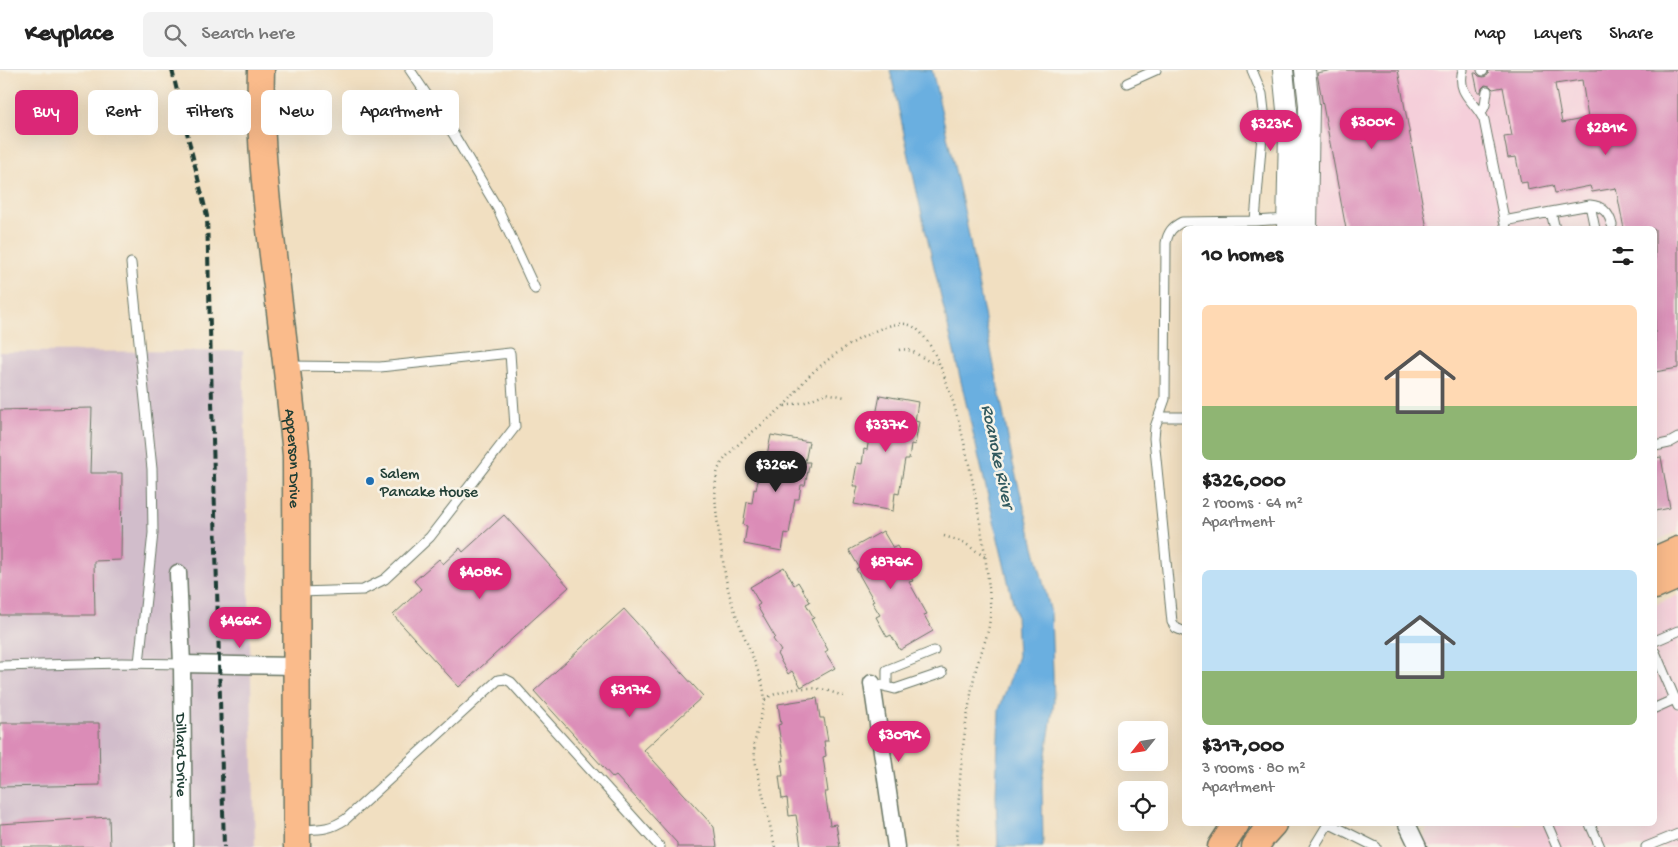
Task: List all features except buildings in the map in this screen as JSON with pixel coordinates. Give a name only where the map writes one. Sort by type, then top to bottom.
[{"type":"main road","name":"Apperson Drive","points":[[261,70],[262,140],[267,207],[296,456],[297,838]]},
{"type":"main road","points":[[1657,559],[1678,550]]},
{"type":"main road","points":[[1657,585],[1678,576]]},
{"type":"main road","points":[[1221,847],[1235,826]]},
{"type":"main road","points":[[1255,847],[1262,835],[1272,826]]},
{"type":"street","points":[[1283,70],[1298,222]]},
{"type":"street","points":[[1298,222],[1310,105],[1305,70]]},
{"type":"street","name":"Dillard Drive","points":[[178,573],[182,664],[184,847]]},
{"type":"street","points":[[182,664],[297,666]]},
{"type":"street","points":[[879,685],[896,847]]},
{"type":"street","points":[[1408,826],[1418,847]]},
{"type":"lane","points":[[410,70],[454,135],[498,209],[535,289]]},
{"type":"lane","points":[[1127,83],[1156,70]]},
{"type":"lane","points":[[1252,70],[1262,94],[1264,116],[1255,221]]},
{"type":"lane","points":[[1463,70],[1461,78],[1463,90],[1481,114],[1505,225],[1551,212],[1590,205],[1599,206],[1606,211],[1612,225]]},
{"type":"lane","points":[[1481,114],[1486,105],[1487,90]]},
{"type":"lane","points":[[1590,205],[1594,226]]},
{"type":"lane","points":[[1551,212],[1553,226]]},
{"type":"lane","points":[[1182,631],[1176,628],[1172,622],[1154,438],[1155,427],[1165,399],[1166,243],[1168,234],[1174,226],[1182,222],[1298,222]]},
{"type":"lane","points":[[131,263],[152,469],[152,533],[139,663]]},
{"type":"lane","points":[[287,366],[380,368],[510,353],[515,427],[430,537],[385,579],[363,590],[296,592]]},
{"type":"lane","points":[[1159,417],[1182,417]]},
{"type":"lane","points":[[1657,446],[1669,443],[1678,438]]},
{"type":"lane","points":[[1657,640],[1678,631]]},
{"type":"lane","points":[[934,651],[887,670],[879,685],[895,689],[942,673]]},
{"type":"lane","points":[[1657,657],[1677,703],[1657,708]]},
{"type":"lane","points":[[0,666],[182,664]]},
{"type":"lane","points":[[297,838],[335,826],[346,819],[498,680],[505,679],[511,682],[660,847]]},
{"type":"lane","points":[[1314,847],[1328,826]]},
{"type":"lane","points":[[1333,826],[1376,847]]},
{"type":"lane","points":[[1548,826],[1556,847]]},
{"type":"lane","points":[[1591,826],[1600,847]]},
{"type":"lane","points":[[1646,847],[1678,834]]},
{"type":"path","points":[[775,847],[755,760],[754,744],[765,699],[763,686],[732,602],[727,582],[716,508],[718,469],[726,456],[784,406],[806,379],[820,367],[866,335],[900,322],[910,324],[919,330],[928,341],[938,363],[968,457],[986,558],[991,621],[974,676],[969,703],[958,791],[957,847]]},
{"type":"path","points":[[899,350],[905,348],[929,361],[938,363]]},
{"type":"path","points":[[784,406],[805,402],[826,393],[845,397]]},
{"type":"path","points":[[944,536],[964,542],[986,558]]},
{"type":"path","points":[[765,699],[799,688],[821,689],[844,696]]},
{"type":"shaded area","points":[[1310,70],[1678,70],[1678,531],[1657,540],[1657,226],[1312,226]]},
{"type":"shaded area","points":[[243,351],[255,847],[0,847],[0,352]]},
{"type":"shaded area","points":[[1678,595],[1678,847],[1428,847],[1423,842],[1427,826],[1657,826],[1657,604]]},
{"type":"water","name":"Roanoke River","points":[[890,70],[932,70],[963,205],[1013,464],[1051,613],[1054,702],[1042,780],[1043,847],[998,847],[996,796],[999,710],[1018,656],[1016,615],[926,233]]},
{"type":"railway","points":[[172,70],[207,216],[224,847]]},
{"type":"place","name":"Salem Pancake House","points":[[370,481]]}]
